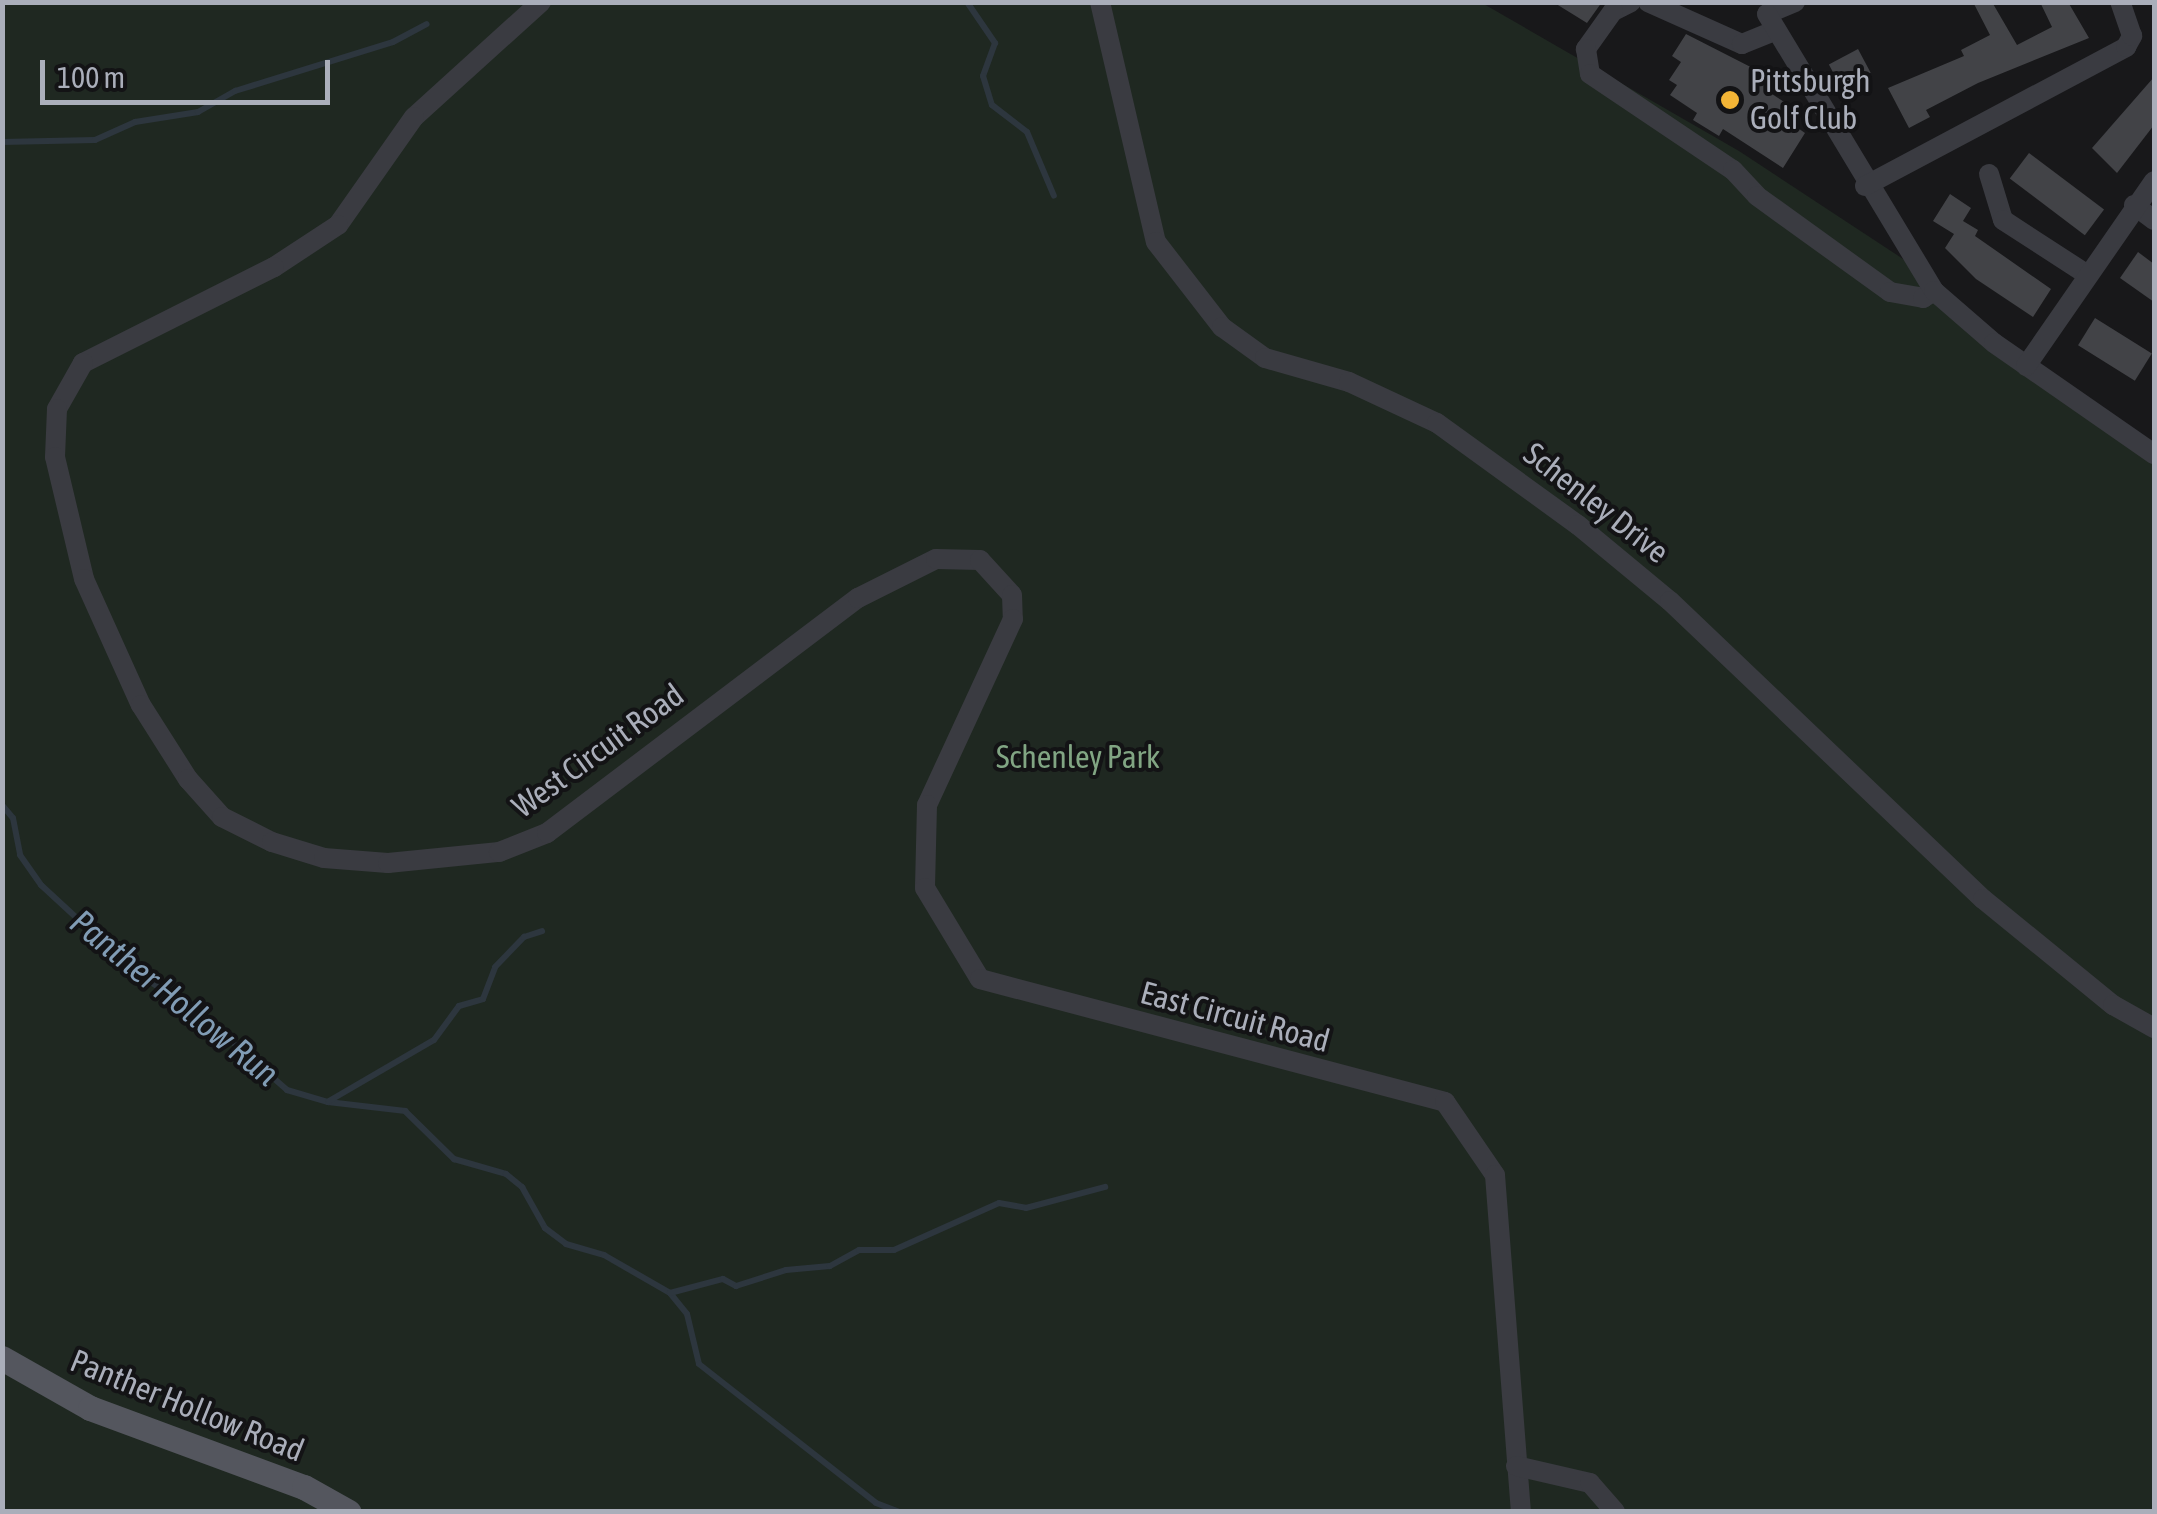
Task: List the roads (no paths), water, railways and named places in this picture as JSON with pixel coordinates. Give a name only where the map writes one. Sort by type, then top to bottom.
[{"type":"main road","name":"Panther Hollow Road","points":[[2,1358],[90,1408],[304,1487],[349,1512]]},
{"type":"street","name":"West Circuit Road","points":[[541,2],[414,118],[338,226],[274,267],[83,363],[57,409],[55,457],[84,579],[141,705],[188,779],[222,817],[272,842],[324,858],[388,863],[499,852],[547,833],[750,675],[858,598],[910,570],[960,555],[980,560],[1012,595],[1013,618]]},
{"type":"street","name":"Schenley Drive","points":[[1100,2],[1156,242],[1222,327],[1266,358],[1348,382],[1437,423],[1548,502],[1670,601],[1982,899],[2113,1005],[2154,1028]]},
{"type":"street","points":[[1631,2],[1612,11],[1586,49],[1590,74],[1733,170],[1757,196],[1890,292],[1922,298],[1934,291]]},
{"type":"street","points":[[1648,2],[1742,44],[1795,2]]},
{"type":"street","points":[[1866,186],[2126,47],[2132,36],[2120,2]]},
{"type":"street","points":[[1771,22],[1866,186],[1934,291],[2026,366],[2154,454]]},
{"type":"street","points":[[1989,174],[2003,220],[2086,274]]},
{"type":"street","points":[[2026,366],[2086,274],[2154,181]]},
{"type":"street","points":[[2134,205],[2154,220]]},
{"type":"street","name":"East Circuit Road","points":[[1013,618],[927,806],[925,888],[980,979],[1445,1102],[1494,1175],[1520,1512]]},
{"type":"street","points":[[1516,1466],[1590,1483],[1615,1512]]},
{"type":"waterway","points":[[967,2],[995,43],[983,76],[992,105],[1027,132],[1054,196]]},
{"type":"waterway","points":[[2,142],[95,140],[135,122],[198,112],[235,91],[393,42],[427,24]]},
{"type":"waterway","name":"Panther Hollow Run","points":[[2,805],[13,818],[20,855],[41,885],[132,969],[212,1024],[287,1090],[328,1102],[405,1111],[454,1159],[506,1174],[522,1187],[545,1228],[566,1244],[604,1255],[670,1293],[687,1314],[699,1364],[876,1503],[900,1512]]},
{"type":"waterway","points":[[329,1101],[434,1040],[459,1006],[483,999],[495,967],[524,937],[542,931]]},
{"type":"waterway","points":[[670,1293],[723,1279],[736,1286],[786,1270],[830,1266],[859,1250],[894,1250],[999,1203],[1026,1208],[1105,1187]]},
{"type":"place","name":"Pittsburgh Golf Club","points":[[1730,100]]},
{"type":"park label","name":"Schenley Park","points":[[1078,757]]}]
